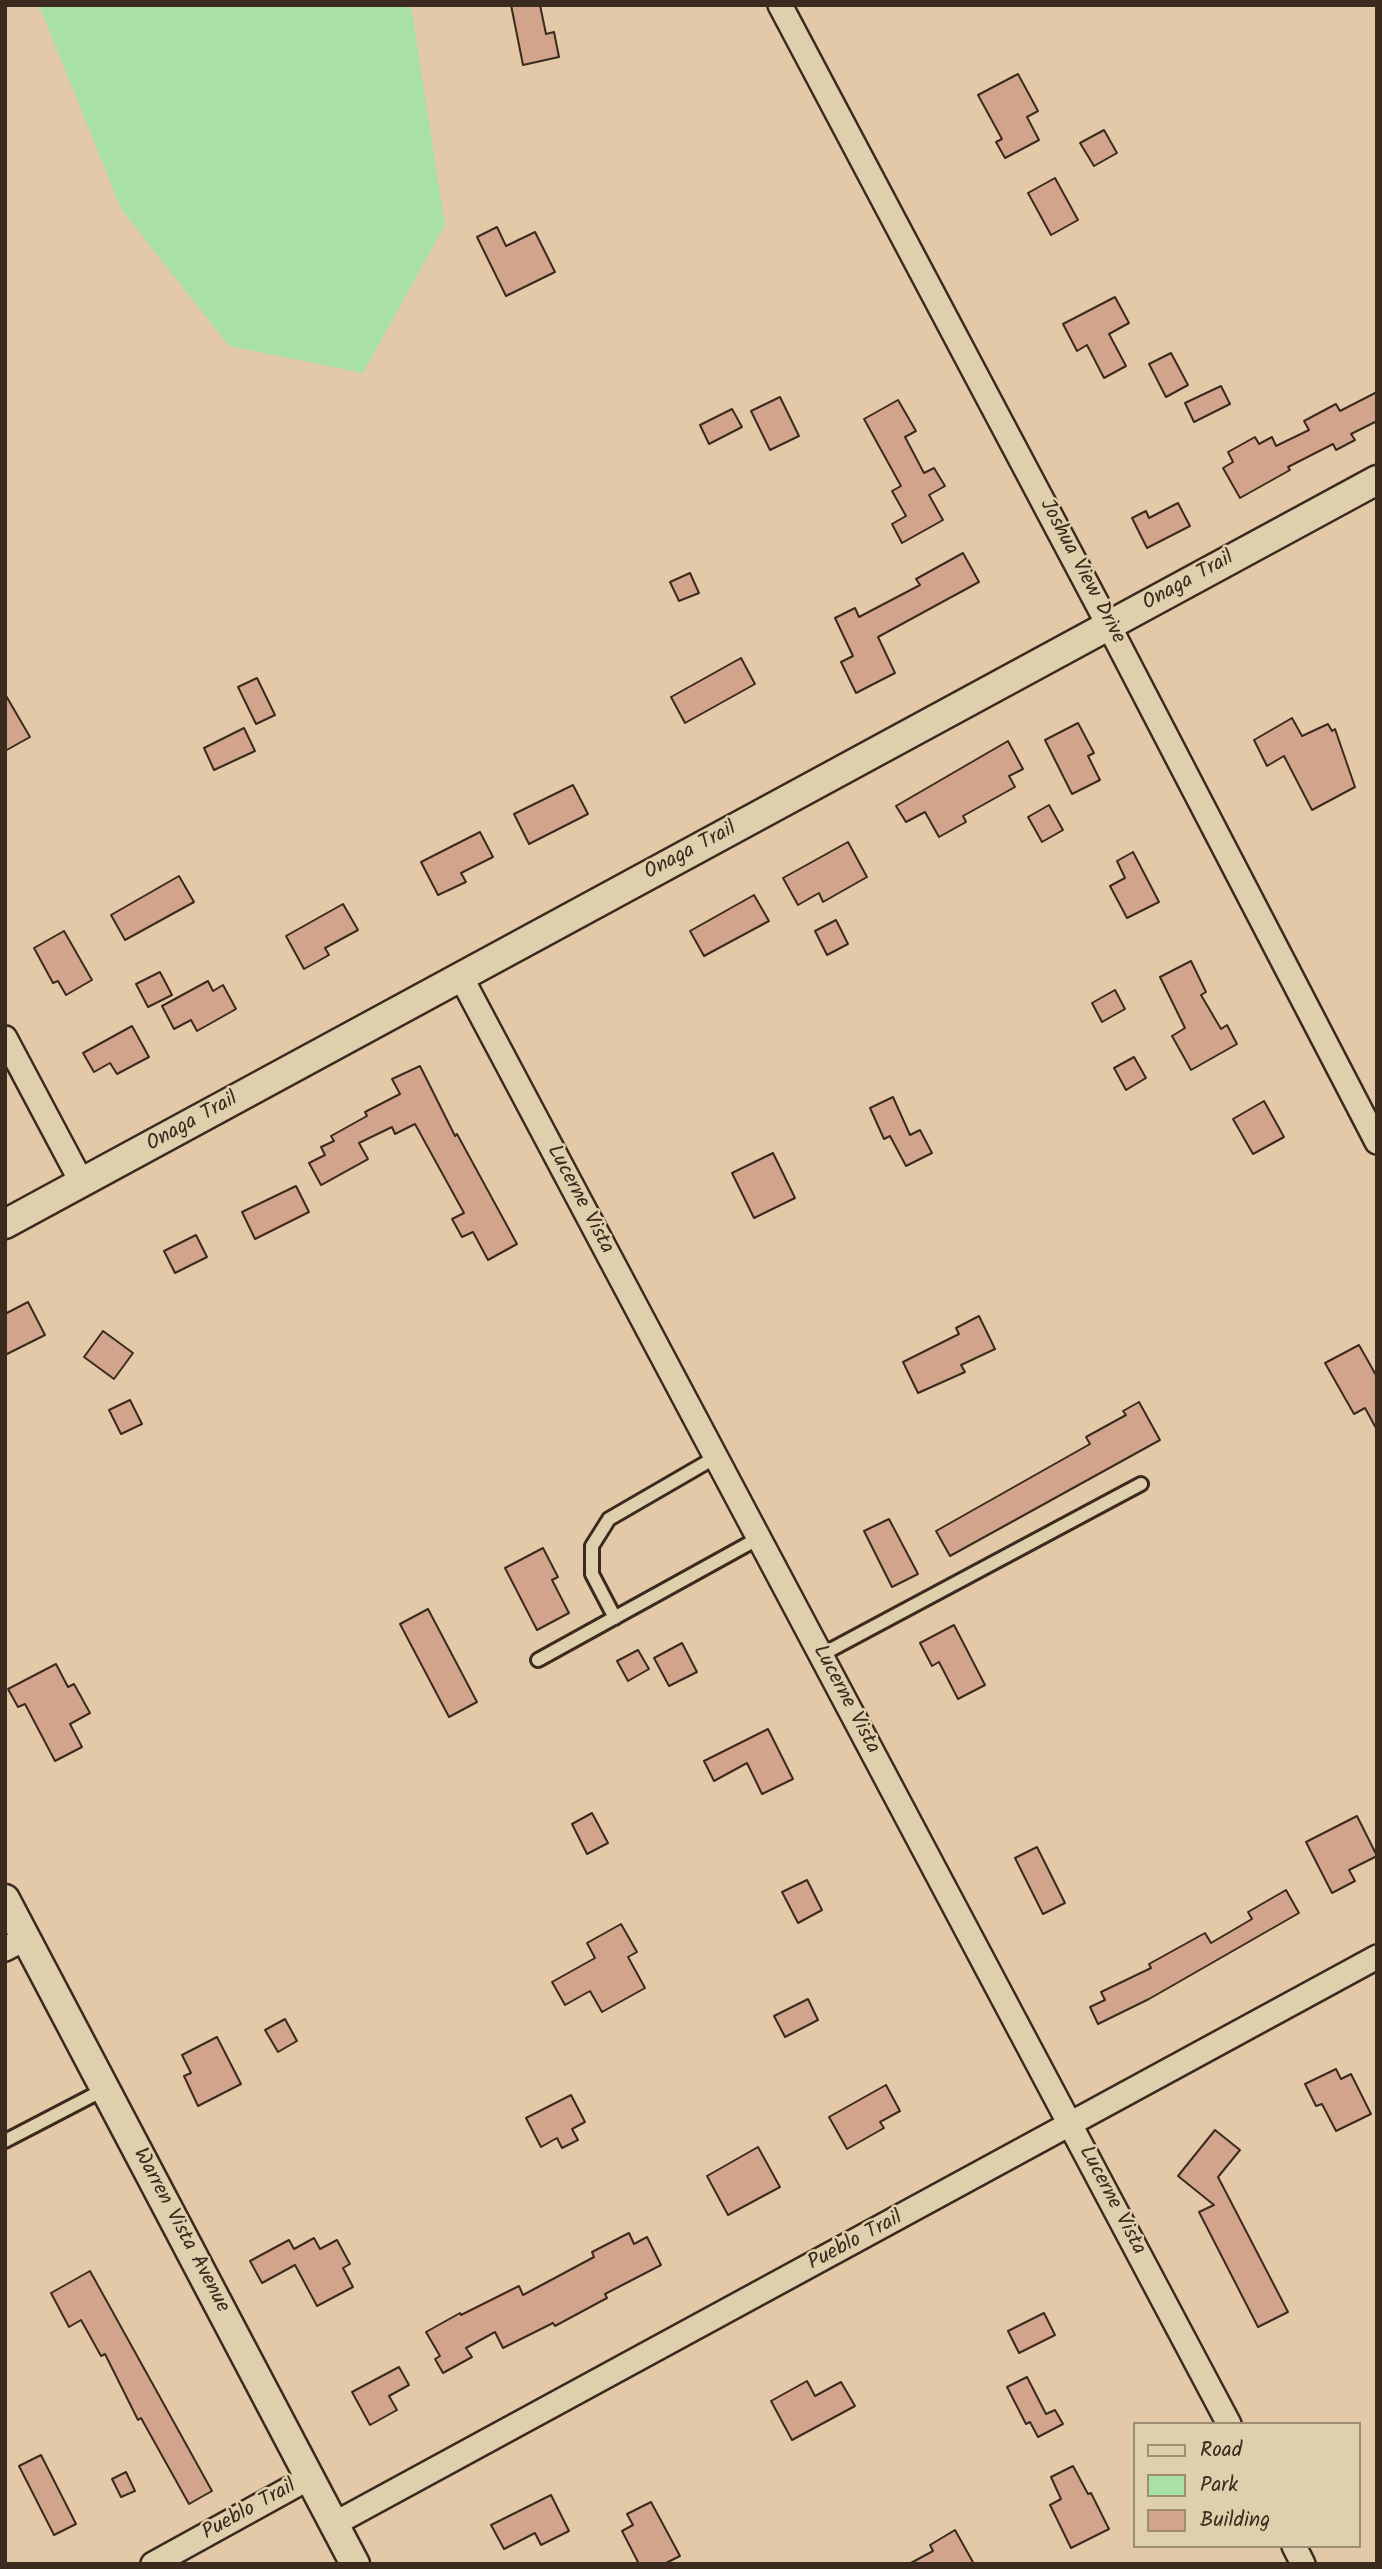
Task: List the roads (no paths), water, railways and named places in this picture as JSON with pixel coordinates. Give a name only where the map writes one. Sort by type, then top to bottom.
[{"type":"street","name":"Joshua View Drive","points":[[780,5],[1109,626],[1377,1142]]},
{"type":"street","name":"Onaga Trail","points":[[5,1224],[1377,480]]},
{"type":"street","name":"Lucerne Vista","points":[[461,977],[1228,2422]]},
{"type":"street","points":[[5,1038],[82,1183]]},
{"type":"street","name":"Warren Vista Avenue","points":[[5,1899],[16,1943],[106,2089],[355,2564]]},
{"type":"street","name":"Pueblo Trail","points":[[334,2524],[1377,1957]]},
{"type":"street","name":"Pueblo Trail","points":[[153,2564],[309,2479]]},
{"type":"street","points":[[1295,2548],[1303,2564]]},
{"type":"lane","points":[[615,1618],[592,1574],[592,1546],[610,1519],[716,1457]]},
{"type":"lane","points":[[821,1655],[1141,1484]]},
{"type":"lane","points":[[538,1660],[759,1538]]},
{"type":"lane","points":[[5,2141],[106,2089]]}]
